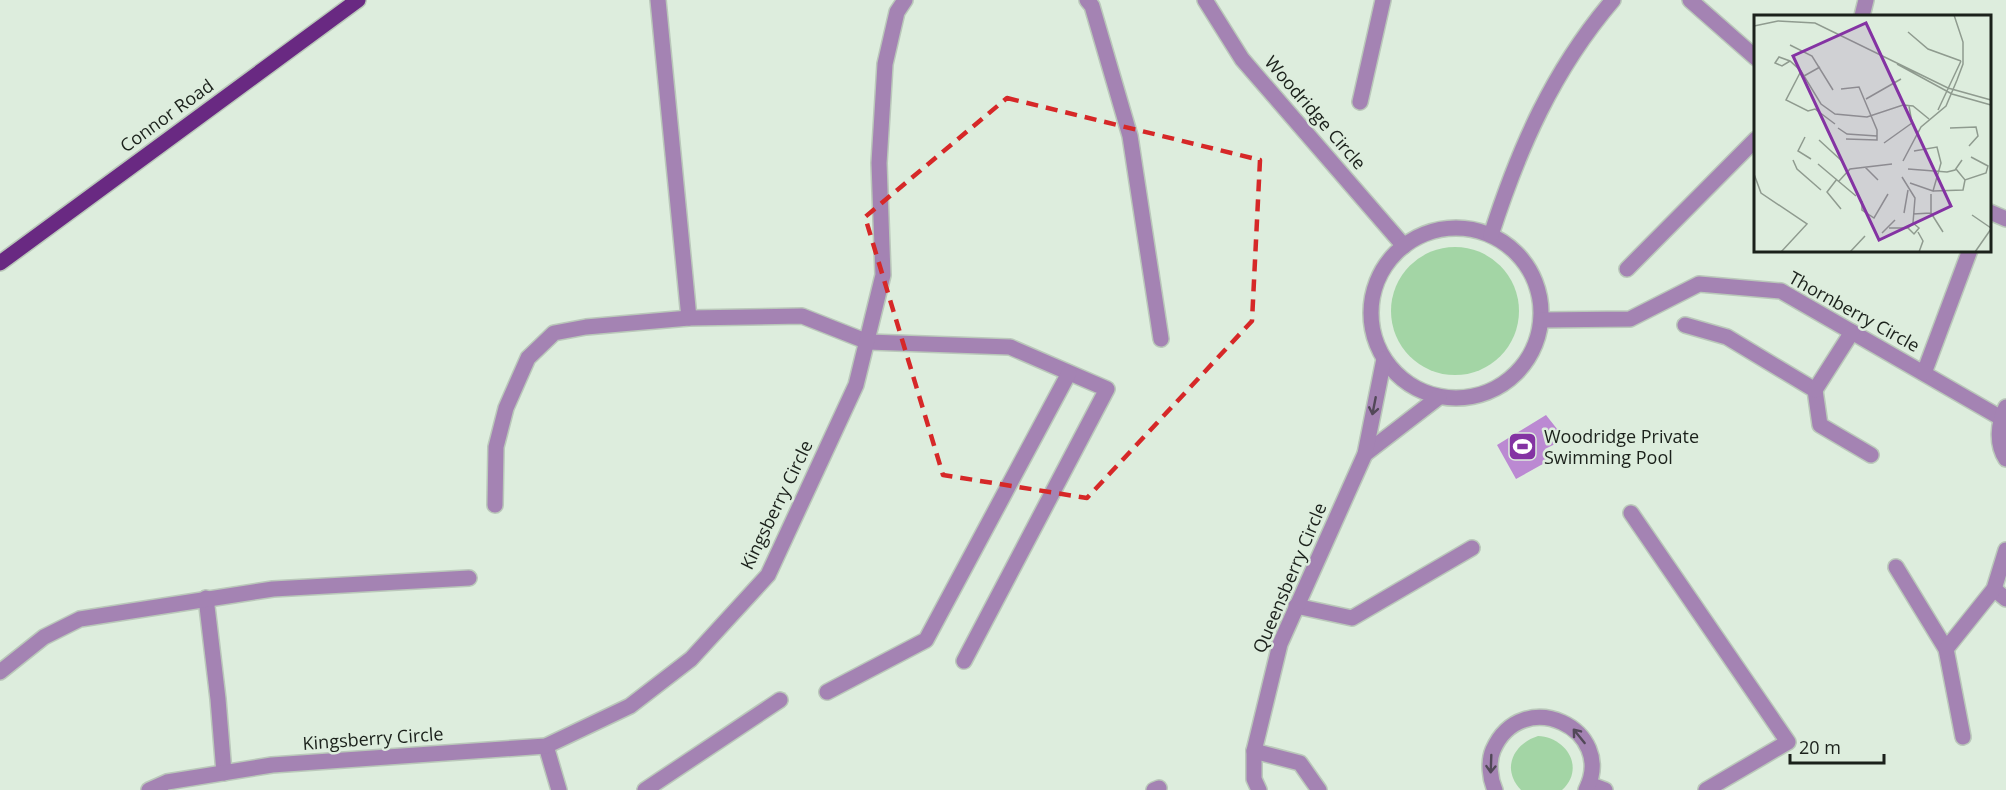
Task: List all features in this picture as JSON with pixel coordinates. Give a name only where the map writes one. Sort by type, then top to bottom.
[{"type":"main road","name":"Connor Road","points":[[0,263],[357,0]]},
{"type":"street","points":[[658,0],[689,318]]},
{"type":"street","name":"Kingsberry Circle","points":[[149,790],[272,765],[546,746],[630,706],[691,659],[768,575],[856,385],[883,275],[879,163],[885,64],[897,12],[905,0]]},
{"type":"street","points":[[1087,0],[1092,6],[1130,136],[1161,339]]},
{"type":"street","name":"Woodridge Circle","points":[[1205,0],[1242,59],[1404,246]]},
{"type":"street","points":[[1360,102],[1383,0]]},
{"type":"street","points":[[1491,235],[1510,177],[1540,109],[1583,35],[1613,0]]},
{"type":"street","points":[[1690,0],[1754,57]]},
{"type":"street","points":[[1862,15],[1866,0]]},
{"type":"street","points":[[1627,269],[1754,140]]},
{"type":"street","points":[[1991,213],[2006,219]]},
{"type":"street","points":[[1446,228],[1469,229],[1491,235],[1513,250],[1530,270],[1539,294],[1541,320],[1533,348],[1518,372],[1495,389],[1467,398],[1439,397],[1407,383],[1384,359],[1374,336],[1371,311],[1375,286],[1386,264],[1404,246],[1424,234],[1446,228]]},
{"type":"street","points":[[1924,373],[1969,252]]},
{"type":"street","name":"Thornberry Circle","points":[[1541,320],[1630,319],[1699,284],[1781,291],[1924,373],[2003,412],[1999,436],[2006,459]]},
{"type":"street","points":[[495,505],[496,447],[506,408],[528,358],[554,333],[586,327],[689,318],[802,316],[868,342],[1010,347],[1107,389],[964,662]]},
{"type":"street","points":[[1685,325],[1727,337],[1815,390]]},
{"type":"street","points":[[1852,332],[1815,390],[1820,426],[1871,455]]},
{"type":"street","name":"Queensberry Circle","points":[[1259,790],[1254,779],[1254,751],[1280,644],[1365,454],[1384,359]]},
{"type":"street","points":[[827,692],[926,640],[1069,373]]},
{"type":"street","name":"Queensberry Circle","points":[[1365,454],[1439,397]]},
{"type":"street","points":[[1631,513],[1788,742],[1706,790]]},
{"type":"street","points":[[1296,606],[1352,618],[1472,548]]},
{"type":"street","points":[[1946,649],[1994,589],[2006,550]]},
{"type":"street","points":[[1896,567],[1946,649],[1963,737]]},
{"type":"street","points":[[0,672],[44,637],[80,619],[273,589],[469,578]]},
{"type":"street","points":[[1994,589],[2006,599]]},
{"type":"street","points":[[206,598],[224,773]]},
{"type":"street","points":[[645,790],[780,700]]},
{"type":"street","points":[[1496,790],[1490,771],[1491,754],[1498,739],[1509,727],[1523,719],[1540,716],[1556,718],[1570,726],[1582,737],[1589,752],[1592,768],[1587,787],[1605,790]]},
{"type":"street","points":[[546,746],[559,790]]},
{"type":"street","points":[[1254,751],[1300,764],[1319,790]]},
{"type":"highlighted area","points":[[1007,98],[1260,160],[1252,321],[1087,498],[943,475],[865,217]]},
{"type":"green space","points":[[1455,247],[1480,251],[1501,265],[1515,286],[1519,311],[1515,336],[1501,357],[1480,371],[1455,375],[1430,371],[1409,357],[1395,336],[1391,311],[1395,286],[1409,265],[1430,251]]},
{"type":"green space","points":[[1538,736],[1557,742],[1570,755],[1572,772],[1562,790],[1521,790],[1515,782],[1511,766],[1516,751]]},
{"type":"shaded area","name":"Woodridge Private Swimming Pool","points":[[1546,415],[1565,439],[1545,449],[1550,460],[1516,479],[1497,445]]},
{"type":"place","name":"Woodridge Private Swimming Pool","points":[[1523,447]]}]
